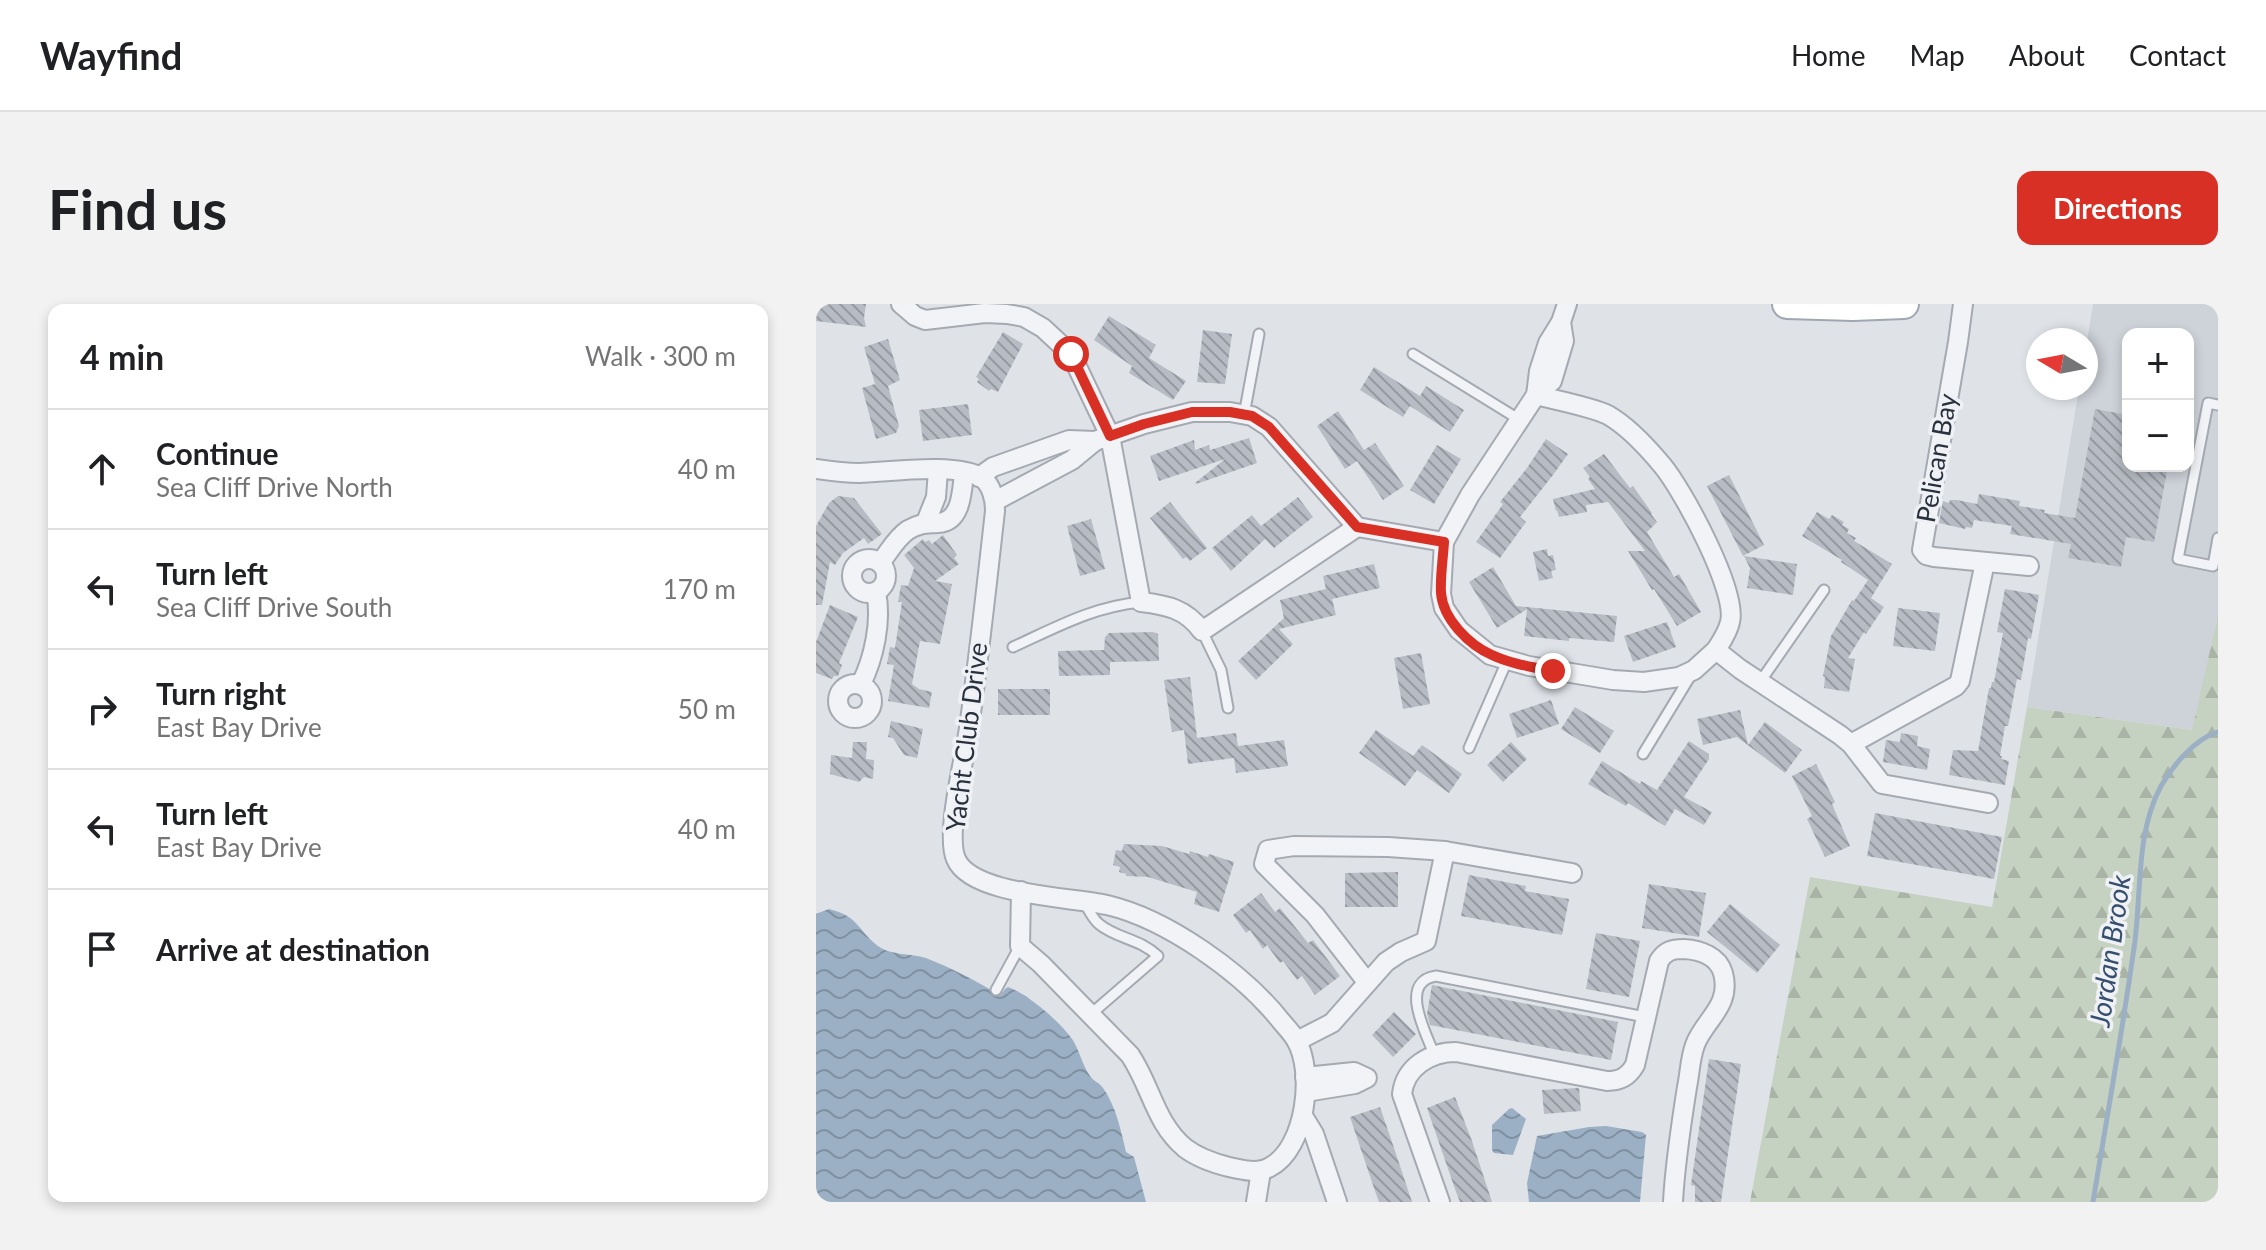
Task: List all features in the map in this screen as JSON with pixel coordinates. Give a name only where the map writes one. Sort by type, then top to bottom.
[{"type":"main road","points":[[1787,304],[1904,304]]},
{"type":"street","points":[[901,304],[925,320],[985,313],[1024,317],[1043,328],[1071,354],[1102,438],[1141,602],[1178,609],[1194,620],[1202,631],[1357,527]]},
{"type":"street","name":"Pelican Bay","points":[[1963,304],[1922,550],[1934,557],[2029,566]]},
{"type":"street","points":[[1536,395],[1607,414],[1632,433],[1664,467],[1683,497],[1728,590],[1731,621],[1716,650],[1694,670],[1679,677],[1644,682],[1613,680],[1507,661],[1490,655],[1473,643],[1459,630],[1444,608],[1441,594],[1444,542],[1470,495],[1536,395],[1552,381],[1564,341],[1564,313]]},
{"type":"street","points":[[880,563],[898,538],[926,522],[941,523],[953,516],[972,475],[1069,440],[1102,438],[1192,412],[1230,412],[1252,416],[1269,427],[1357,527],[1444,542]]},
{"type":"street","points":[[816,469],[857,473],[938,470],[972,475],[987,483],[995,501],[1072,460],[1102,438]]},
{"type":"street","points":[[926,522],[936,497],[938,470]]},
{"type":"street","name":"Yacht Club Drive","points":[[995,501],[969,727],[953,821],[955,858],[972,878],[987,884],[1110,906],[1160,926],[1220,964],[1273,1011],[1297,1041],[1305,1085],[1303,1116],[1291,1144],[1279,1161],[1261,1171]]},
{"type":"street","points":[[865,559],[880,563],[886,573],[886,579],[876,592],[855,587],[852,576],[856,566],[865,559]]},
{"type":"street","points":[[1851,744],[1960,681],[1985,562]]},
{"type":"street","points":[[861,684],[867,671],[879,610],[876,592]]},
{"type":"street","points":[[1716,650],[1851,744],[1882,784],[1988,803]]},
{"type":"street","points":[[1367,982],[1315,915],[1264,864],[1268,850],[1294,846],[1445,851],[1572,873]]},
{"type":"street","points":[[1297,1041],[1332,1023],[1386,962],[1401,952],[1435,942],[1445,851]]},
{"type":"street","points":[[1021,891],[1020,946],[1091,1014],[1136,1064],[1165,1127],[1186,1149],[1205,1160],[1261,1171],[1256,1202]]},
{"type":"street","points":[[1385,1081],[1409,1074],[1434,1054],[1456,1052],[1616,1081],[1631,1072],[1635,1065],[1656,971],[1664,954],[1669,950],[1692,950],[1707,954],[1717,961],[1723,973],[1723,997],[1693,1052],[1677,1150],[1673,1202]]},
{"type":"street","points":[[1305,1085],[1354,1072],[1385,1081],[1402,1094],[1440,1202]]},
{"type":"street","points":[[1303,1116],[1314,1134],[1337,1202]]},
{"type":"lane","points":[[1244,415],[1259,334]]},
{"type":"lane","points":[[1413,354],[1520,420]]},
{"type":"lane","points":[[2218,405],[2208,403],[2178,559],[2213,566],[2218,538]]},
{"type":"lane","points":[[1760,682],[1824,590]]},
{"type":"lane","points":[[1013,647],[1089,612],[1141,602]]},
{"type":"lane","points":[[1202,631],[1221,670],[1228,708]]},
{"type":"lane","points":[[1469,748],[1507,661]]},
{"type":"lane","points":[[1643,754],[1694,670]]},
{"type":"lane","points":[[1084,901],[1095,921],[1108,930],[1147,946],[1158,956],[1091,1014]]},
{"type":"lane","points":[[996,990],[1020,946]]},
{"type":"lane","points":[[1434,1054],[1416,1002],[1419,987],[1430,977],[1645,1017]]},
{"type":"shaded area","points":[[2093,304],[2218,304],[2218,615],[2193,730],[2027,707],[2077,400],[2098,400],[2098,328],[2089,328]]},
{"type":"green space","points":[[2218,615],[2218,1202],[1750,1202],[1810,877],[1992,907],[2027,707],[2192,730]]},
{"type":"water","points":[[829,909],[846,915],[883,949],[926,958],[1000,995],[1008,987],[1054,1019],[1074,1042],[1091,1078],[1102,1086],[1111,1103],[1126,1152],[1134,1157],[1146,1202],[816,1202],[816,914]]},
{"type":"water","points":[[1512,1108],[1526,1119],[1513,1155],[1494,1153],[1492,1125]]},
{"type":"water","points":[[1606,1126],[1646,1135],[1640,1202],[1529,1202],[1527,1183],[1537,1136]]},
{"type":"building","points":[[817,304],[866,304],[866,327],[816,321]]},
{"type":"building","points":[[1109,316],[1156,345],[1149,358],[1186,381],[1173,400],[1129,373],[1132,366],[1094,340]]},
{"type":"building","points":[[1203,330],[1232,334],[1225,384],[1197,382]]},
{"type":"building","points":[[1003,332],[1023,344],[998,392],[989,391],[977,382],[979,379],[976,377]]},
{"type":"building","points":[[888,339],[900,380],[888,386],[899,426],[896,433],[876,439],[862,388],[875,384],[864,347]]},
{"type":"building","points":[[1374,367],[1420,396],[1426,386],[1464,410],[1450,432],[1410,406],[1403,417],[1360,390]]},
{"type":"building","points":[[968,404],[972,435],[923,441],[919,410]]},
{"type":"building","points":[[2095,409],[2122,414],[2122,472],[2167,472],[2154,542],[2126,537],[2121,567],[2068,558],[2071,544],[2010,534],[2012,526],[1974,520],[1972,528],[1965,529],[1939,523],[1943,501],[1977,504],[1979,494],[2020,501],[2019,506],[2075,518]]},
{"type":"building","points":[[1338,411],[1364,450],[1375,443],[1404,486],[1383,500],[1357,461],[1345,469],[1317,426]]},
{"type":"building","points":[[1249,438],[1257,463],[1196,484],[1225,459],[1159,481],[1150,456],[1194,440],[1195,450],[1209,445],[1210,450]]},
{"type":"building","points":[[1546,439],[1568,454],[1520,517],[1526,522],[1500,558],[1476,542],[1503,504],[1500,502]]},
{"type":"building","points":[[1437,445],[1461,459],[1434,504],[1410,490]]},
{"type":"building","points":[[1604,454],[1652,513],[1657,522],[1647,532],[1674,577],[1679,574],[1701,612],[1677,626],[1628,551],[1645,551],[1608,502],[1586,505],[1587,512],[1559,517],[1556,511],[1553,499],[1595,489],[1583,468]]},
{"type":"building","points":[[1729,475],[1764,545],[1743,556],[1707,486]]},
{"type":"building","points":[[838,496],[854,498],[882,534],[868,544],[864,538],[843,553],[835,565],[830,562],[822,605],[816,605],[816,526],[829,503]]},
{"type":"building","points":[[1298,497],[1313,517],[1274,548],[1265,539],[1231,571],[1212,548],[1252,515],[1261,526]]},
{"type":"building","points":[[1170,502],[1207,548],[1190,561],[1186,557],[1183,559],[1150,518]]},
{"type":"building","points":[[1817,512],[1844,522],[1842,525],[1849,529],[1847,533],[1856,538],[1854,541],[1892,564],[1871,598],[1884,607],[1848,658],[1855,659],[1849,692],[1824,688],[1823,676],[1831,636],[1868,580],[1802,536]]},
{"type":"building","points":[[1091,519],[1105,569],[1080,576],[1067,526]]},
{"type":"building","points":[[943,535],[957,555],[954,558],[959,564],[935,581],[952,584],[940,644],[920,641],[912,684],[932,692],[929,708],[888,701],[894,665],[887,664],[890,647],[895,648],[902,602],[898,602],[901,585],[908,586],[914,568],[904,555],[923,539],[932,544]]},
{"type":"building","points":[[1547,549],[1548,556],[1553,555],[1556,570],[1551,571],[1553,578],[1539,581],[1533,552]]},
{"type":"building","points":[[1744,556],[1797,564],[1793,595],[1747,588],[1750,568]]},
{"type":"building","points":[[1374,564],[1380,588],[1332,599],[1336,615],[1279,629],[1293,644],[1256,680],[1238,661],[1284,618],[1280,600],[1326,589],[1323,576]]},
{"type":"building","points":[[1493,567],[1516,606],[1617,616],[1614,642],[1524,636],[1527,609],[1497,628],[1469,582]]},
{"type":"building","points":[[2005,589],[2039,595],[2021,680],[2017,679],[2008,726],[2005,726],[2000,756],[2009,761],[2005,785],[1949,775],[1953,750],[1978,751],[2003,633],[1997,632]]},
{"type":"building","points":[[830,605],[858,617],[839,663],[842,665],[838,676],[832,679],[816,673],[816,642]]},
{"type":"building","points":[[1898,608],[1940,613],[1935,651],[1893,646]]},
{"type":"building","points":[[1667,622],[1676,647],[1633,662],[1624,636]]},
{"type":"building","points":[[1109,633],[1158,634],[1159,661],[1110,662],[1110,675],[1059,676],[1058,651],[1104,650],[1105,637]]},
{"type":"building","points":[[1421,653],[1430,704],[1403,709],[1394,658]]},
{"type":"building","points":[[1190,677],[1197,738],[1236,733],[1238,746],[1284,740],[1288,766],[1236,773],[1234,758],[1188,764],[1184,730],[1172,732],[1164,680]]},
{"type":"building","points":[[998,689],[1050,689],[1050,715],[998,715]]},
{"type":"building","points":[[1551,700],[1559,724],[1517,738],[1509,714]]},
{"type":"building","points":[[1575,707],[1614,731],[1600,753],[1561,729]]},
{"type":"building","points":[[1740,710],[1748,745],[1765,722],[1802,750],[1785,773],[1737,737],[1703,745],[1697,719]]},
{"type":"building","points":[[891,721],[923,729],[917,758],[904,755],[893,738],[888,737]]},
{"type":"building","points":[[1376,730],[1413,756],[1422,745],[1462,774],[1449,793],[1417,770],[1405,786],[1359,753]]},
{"type":"building","points":[[1901,733],[1918,736],[1917,746],[1930,749],[1927,770],[1883,762],[1886,740],[1900,742]]},
{"type":"building","points":[[1689,741],[1709,754],[1709,759],[1684,797],[1712,812],[1704,825],[1675,809],[1665,826],[1628,803],[1626,806],[1588,784],[1602,761],[1640,784],[1641,781],[1657,790]]},
{"type":"building","points":[[853,742],[867,742],[866,759],[874,760],[873,779],[864,777],[859,782],[830,774],[831,755],[852,758]]},
{"type":"building","points":[[1511,742],[1527,759],[1503,782],[1487,765]]},
{"type":"building","points":[[1816,764],[1835,802],[1832,804],[1850,846],[1825,857],[1807,819],[1812,816],[1792,776]]},
{"type":"building","points":[[1875,813],[2002,837],[1994,879],[1867,856]]},
{"type":"building","points":[[1124,844],[1162,846],[1234,862],[1219,912],[1194,904],[1197,892],[1119,872],[1120,867],[1113,865],[1116,850],[1122,851]]},
{"type":"building","points":[[1398,872],[1398,907],[1345,907],[1345,873]]},
{"type":"building","points":[[1469,875],[1526,886],[1525,891],[1569,899],[1562,935],[1461,916]]},
{"type":"building","points":[[1649,884],[1706,893],[1699,937],[1642,928]]},
{"type":"building","points":[[1261,893],[1275,912],[1280,908],[1308,943],[1313,940],[1340,976],[1315,995],[1302,976],[1297,980],[1267,945],[1263,949],[1250,930],[1246,933],[1233,915]]},
{"type":"building","points":[[1730,904],[1780,945],[1757,973],[1707,932]]},
{"type":"building","points":[[1596,933],[1640,941],[1629,997],[1586,989]]},
{"type":"building","points":[[1432,985],[1618,1022],[1611,1060],[1430,1025],[1427,1014]]},
{"type":"building","points":[[1394,1012],[1416,1034],[1393,1057],[1372,1035]]},
{"type":"building","points":[[1709,1059],[1741,1064],[1721,1202],[1695,1202],[1695,1186],[1691,1185]]},
{"type":"building","points":[[1579,1088],[1581,1111],[1544,1114],[1542,1090]]},
{"type":"building","points":[[1455,1097],[1492,1202],[1460,1202],[1455,1189],[1427,1108]]},
{"type":"building","points":[[1380,1107],[1412,1202],[1379,1202],[1350,1117]]},
{"type":"waterway","name":"Jordan Brook","points":[[2093,1202],[2134,948],[2147,824],[2161,786],[2172,770],[2193,747],[2218,732]]},
{"type":"route","points":[[1071,354],[1110,436],[1192,412],[1230,412],[1252,416],[1269,427],[1357,527],[1444,542],[1441,594],[1444,608],[1459,630],[1490,655],[1553,671]]}]
